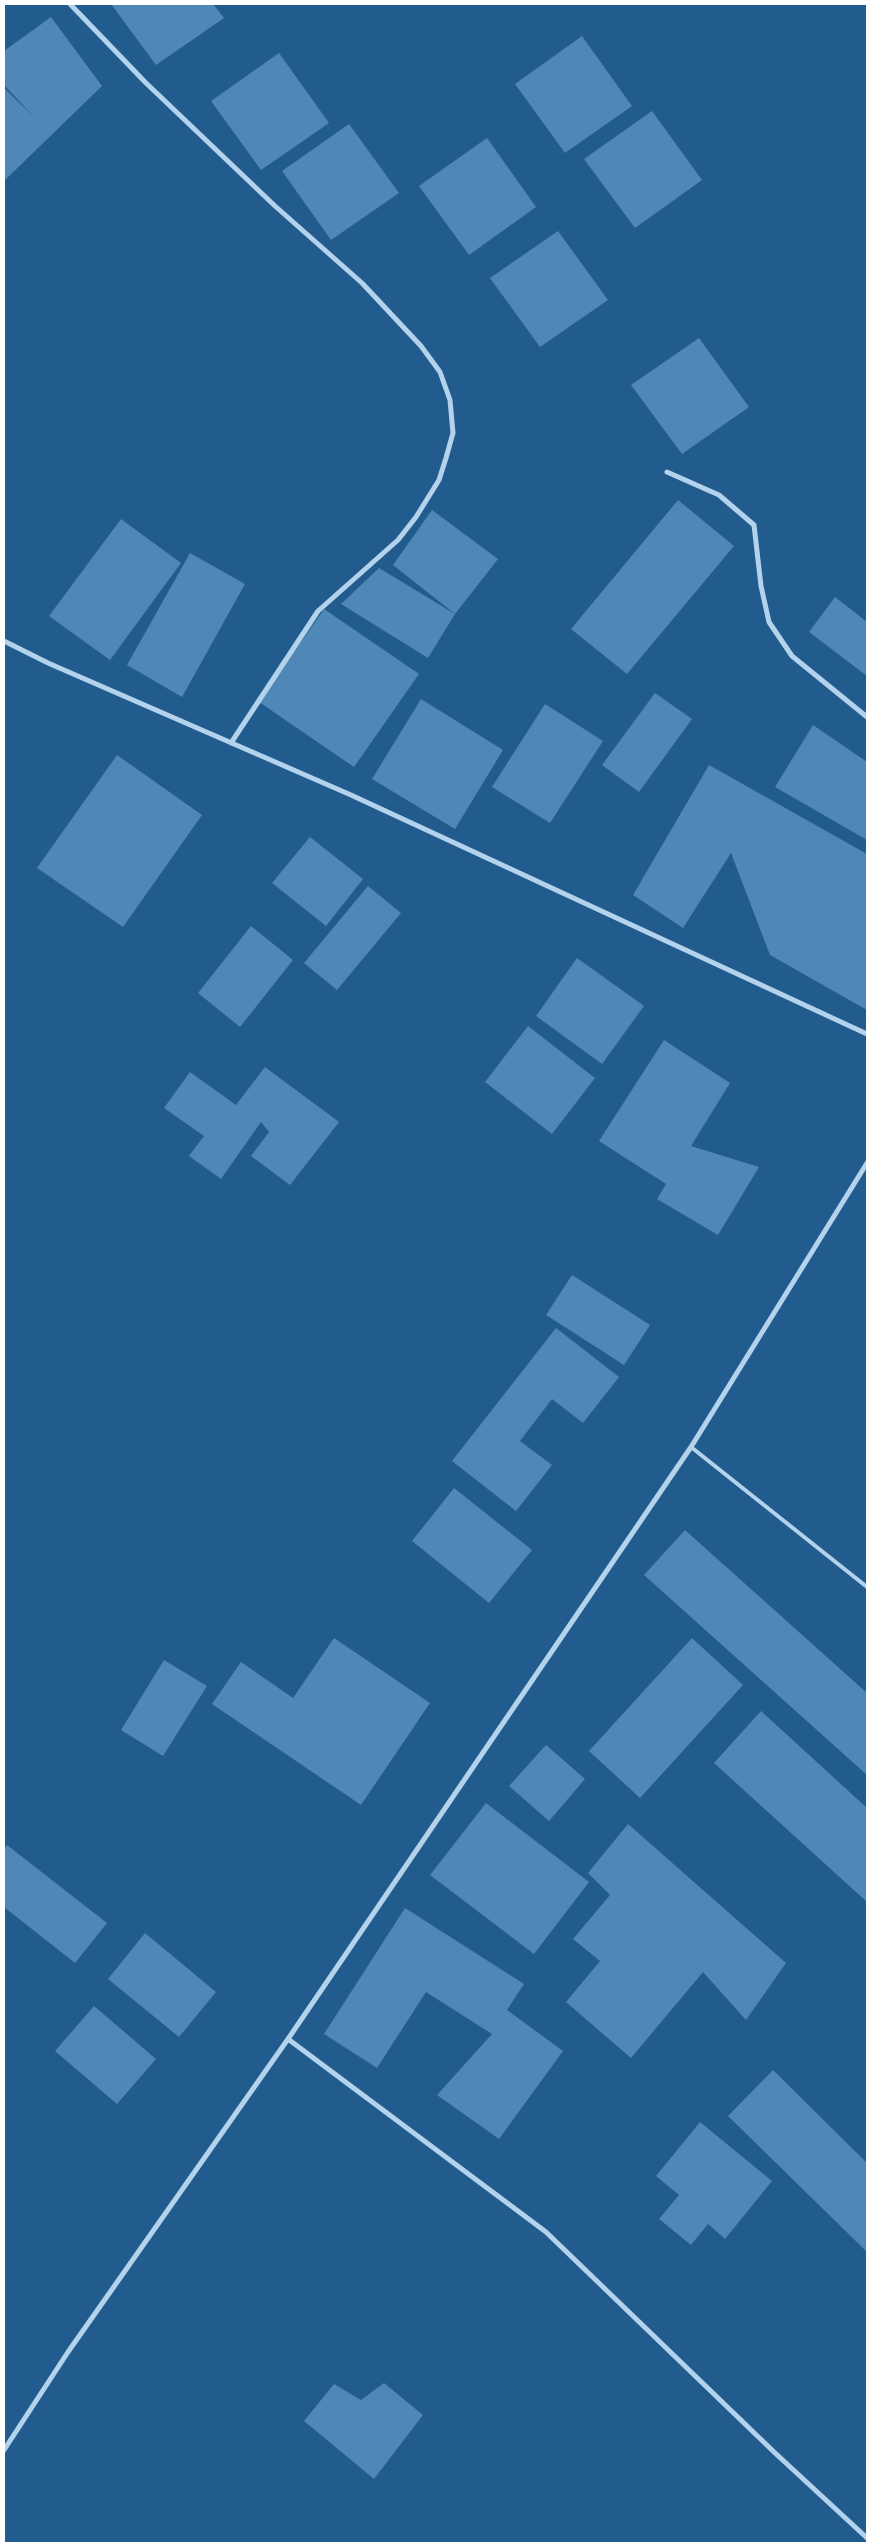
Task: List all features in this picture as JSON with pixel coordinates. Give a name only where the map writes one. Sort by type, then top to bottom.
[{"type":"street","points":[[70,4],[146,83],[261,192],[362,283],[421,346],[440,372],[450,400],[453,433],[446,458],[439,480],[416,517],[398,540],[318,611],[231,743]]},
{"type":"street","points":[[666,472],[720,495],[754,525],[761,586],[769,622],[792,656],[867,717]]},
{"type":"street","points":[[4,641],[48,663],[352,795],[867,1034]]},
{"type":"street","points":[[4,2450],[68,2352],[288,2039],[691,1447],[867,1163]]},
{"type":"street","points":[[288,2039],[546,2232],[774,2452],[867,2538]]},
{"type":"lane","points":[[691,1447],[867,1586]]},
{"type":"building","points":[[111,4],[213,4],[224,18],[156,65]]},
{"type":"building","points":[[51,17],[102,86],[4,181],[4,88],[33,116],[4,85],[4,51]]},
{"type":"building","points":[[582,36],[632,106],[565,153],[515,84]]},
{"type":"building","points":[[279,53],[329,123],[261,170],[211,101]]},
{"type":"building","points":[[652,111],[702,180],[635,228],[584,159]]},
{"type":"building","points":[[349,124],[399,193],[331,240],[282,171]]},
{"type":"building","points":[[487,138],[536,207],[469,255],[419,186]]},
{"type":"building","points":[[558,231],[608,300],[540,347],[490,278]]},
{"type":"building","points":[[699,338],[749,407],[682,454],[631,385]]},
{"type":"building","points":[[678,500],[734,546],[627,674],[571,629]]},
{"type":"building","points":[[432,510],[498,559],[455,614],[393,565]]},
{"type":"building","points":[[121,519],[181,563],[110,660],[49,616]]},
{"type":"building","points":[[190,553],[245,584],[182,697],[127,665]]},
{"type":"building","points":[[379,568],[455,614],[428,658],[341,604]]},
{"type":"building","points":[[835,597],[867,622],[867,676],[809,632]]},
{"type":"building","points":[[324,609],[419,674],[354,767],[259,702]]},
{"type":"building","points":[[655,693],[692,719],[639,792],[602,765]]},
{"type":"building","points":[[421,699],[503,750],[455,829],[372,779]]},
{"type":"building","points":[[545,704],[603,741],[550,823],[492,787]]},
{"type":"building","points":[[813,725],[867,762],[867,840],[775,787]]},
{"type":"building","points":[[117,755],[202,815],[123,927],[37,868]]},
{"type":"building","points":[[709,765],[867,854],[867,1010],[770,955],[731,853],[683,928],[633,895]]},
{"type":"building","points":[[310,837],[363,879],[326,926],[272,883]]},
{"type":"building","points":[[368,886],[401,913],[337,990],[304,963]]},
{"type":"building","points":[[251,926],[293,960],[240,1027],[198,993]]},
{"type":"building","points":[[577,958],[644,1006],[602,1064],[536,1016]]},
{"type":"building","points":[[528,1026],[595,1078],[552,1134],[485,1082]]},
{"type":"building","points":[[664,1040],[730,1083],[691,1146],[759,1167],[718,1235],[657,1199],[666,1184],[599,1141]]},
{"type":"building","points":[[265,1067],[339,1122],[290,1185],[251,1156],[269,1132],[261,1122],[221,1179],[189,1156],[204,1136],[164,1108],[190,1072],[236,1105]]},
{"type":"building","points":[[572,1275],[650,1325],[624,1365],[546,1315]]},
{"type":"building","points":[[556,1328],[619,1377],[583,1423],[552,1399],[520,1441],[552,1465],[516,1511],[452,1461]]},
{"type":"building","points":[[454,1488],[532,1550],[489,1603],[412,1541]]},
{"type":"building","points":[[685,1530],[867,1693],[867,1775],[644,1575]]},
{"type":"building","points":[[334,1638],[430,1703],[361,1805],[212,1704],[241,1662],[293,1698]]},
{"type":"building","points":[[692,1638],[743,1685],[640,1798],[589,1751]]},
{"type":"building","points":[[164,1660],[207,1686],[163,1756],[121,1730]]},
{"type":"building","points":[[761,1711],[867,1808],[867,1902],[714,1763]]},
{"type":"building","points":[[546,1745],[585,1779],[549,1821],[509,1786]]},
{"type":"building","points":[[486,1803],[589,1882],[534,1954],[430,1875]]},
{"type":"building","points":[[628,1824],[786,1963],[746,2020],[703,1972],[631,2058],[566,2002],[600,1961],[573,1939],[610,1895],[588,1873]]},
{"type":"building","points":[[7,1845],[107,1923],[75,1963],[4,1907],[4,1849]]},
{"type":"building","points":[[405,1908],[524,1984],[507,2010],[563,2051],[499,2139],[437,2095],[492,2034],[426,1992],[377,2068],[324,2034]]},
{"type":"building","points":[[145,1933],[216,1992],[179,2037],[108,1979]]},
{"type":"building","points":[[94,2006],[156,2059],[117,2104],[55,2051]]},
{"type":"building","points":[[773,2070],[867,2163],[867,2252],[728,2116]]},
{"type":"building","points":[[700,2122],[772,2181],[725,2239],[708,2224],[691,2245],[659,2219],[679,2195],[656,2176]]},
{"type":"building","points":[[384,2383],[423,2415],[374,2479],[304,2421],[334,2384],[361,2400]]}]
